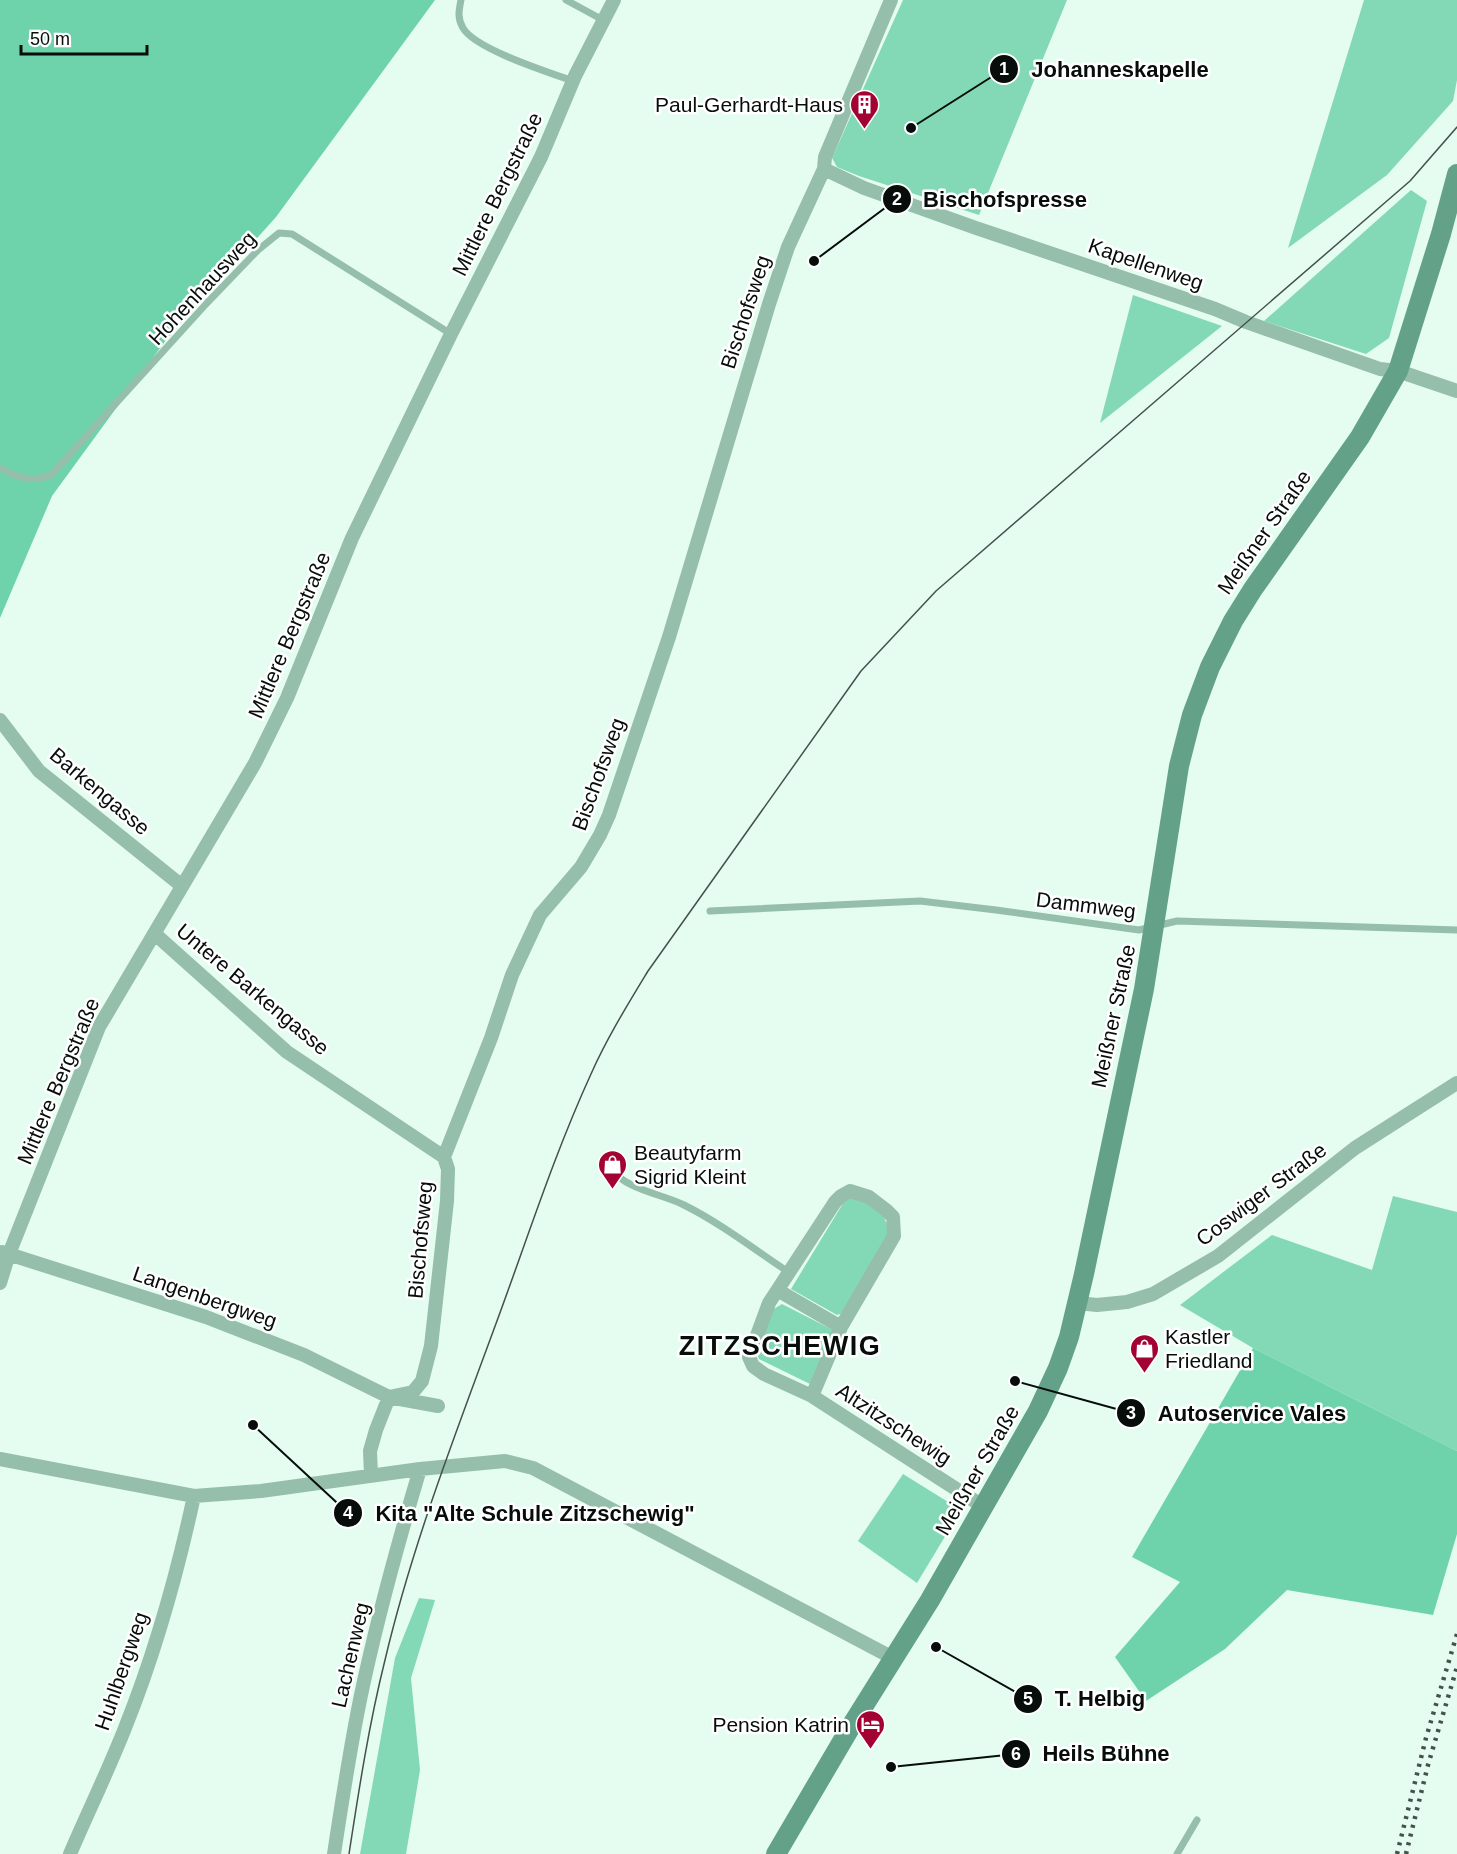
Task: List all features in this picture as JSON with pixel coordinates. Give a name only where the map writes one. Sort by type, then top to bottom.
[{"type":"main road","name":"Meißner Straße","points":[[776,1854],[984,1507],[1038,1411],[1058,1368],[1078,1303],[1144,989],[1179,766],[1192,715],[1210,667],[1233,621],[1360,437],[1398,371],[1441,234],[1457,174]]},
{"type":"street","name":"Mittlere Bergstraße","points":[[0,1283],[4,1253],[99,1027],[255,763],[276,721],[352,537],[451,334],[542,157],[573,81],[614,0]]},
{"type":"street","name":"Bischofsweg","points":[[390,1397],[413,1392],[422,1381],[431,1346],[447,1201],[448,1170],[444,1157],[491,1038],[512,975],[540,915],[581,867],[609,815],[669,637],[768,304],[788,247],[824,169],[825,157],[891,0]]},
{"type":"street","name":"Kapellenweg","points":[[824,169],[864,188],[976,228],[1215,309],[1380,369],[1398,371],[1457,391]]},
{"type":"street","name":"Barkengasse","points":[[0,720],[39,771],[182,886]]},
{"type":"street","name":"Untere Barkengasse","points":[[155,934],[287,1052],[444,1157]]},
{"type":"street","name":"Coswiger Straße","points":[[1078,1303],[1097,1305],[1127,1302],[1153,1294],[1218,1256],[1356,1148],[1457,1083]]},
{"type":"street","name":"Altzitzschewig","points":[[812,1395],[841,1327],[894,1236],[893,1217],[869,1197],[850,1191],[841,1196],[769,1303],[749,1357],[753,1366],[764,1374],[812,1395],[984,1507]]},
{"type":"street","name":"Langenbergweg","points":[[4,1253],[206,1317],[304,1355],[390,1397]]},
{"type":"street","points":[[779,1291],[841,1327]]},
{"type":"street","points":[[371,1475],[370,1451],[390,1397],[438,1406]]},
{"type":"street","points":[[0,1459],[194,1496],[261,1491],[371,1475],[505,1461],[533,1468],[893,1658]]},
{"type":"street","name":"Lachenweg","points":[[334,1854],[345,1779],[365,1676],[420,1469]]},
{"type":"street","name":"Huhlbergweg","points":[[70,1854],[125,1729],[151,1655],[181,1556],[194,1496]]},
{"type":"lane","points":[[461,0],[458,13],[463,28],[476,40],[491,50],[573,81]]},
{"type":"lane","points":[[566,0],[603,20]]},
{"type":"lane","name":"Hohenhausweg","points":[[0,468],[27,480],[51,475],[206,304],[258,250],[279,233],[292,234],[451,334]]},
{"type":"lane","name":"Dammweg","points":[[710,911],[920,901],[1139,930],[1177,921],[1457,930]]},
{"type":"lane","points":[[610,1168],[615,1174],[642,1190],[683,1204],[718,1224],[790,1274]]},
{"type":"lane","points":[[1177,1854],[1197,1820]]},
{"type":"green space","points":[[0,0],[435,0],[276,217],[166,340],[52,496],[0,618]]},
{"type":"green space","points":[[903,0],[1067,0],[979,215],[859,176],[837,167],[832,158]]},
{"type":"green space","points":[[1364,0],[1457,0],[1457,80],[1453,101],[1387,175],[1288,248]]},
{"type":"green space","points":[[1411,190],[1427,201],[1389,338],[1366,354],[1264,321]]},
{"type":"green space","points":[[1133,295],[1222,326],[1100,423]]},
{"type":"green space","points":[[1393,1196],[1457,1212],[1457,1451],[1253,1348],[1180,1305],[1272,1235],[1372,1270]]},
{"type":"green space","points":[[855,1197],[882,1214],[889,1233],[843,1313],[837,1315],[791,1289],[845,1200]]},
{"type":"green space","points":[[782,1304],[833,1330],[810,1384],[759,1359],[756,1352],[772,1310]]},
{"type":"green space","points":[[1253,1348],[1457,1451],[1457,1534],[1433,1615],[1287,1590],[1225,1649],[1146,1701],[1115,1657],[1180,1582],[1132,1557]]},
{"type":"green space","points":[[903,1474],[961,1510],[917,1583],[858,1541]]},
{"type":"green space","points":[[419,1598],[435,1600],[411,1678],[420,1770],[406,1854],[360,1854],[395,1658]]},
{"type":"tram line","points":[[349,1854],[379,1684],[408,1576],[435,1493],[564,1137],[604,1047],[648,971],[861,671],[936,591],[1410,181],[1457,127]]},
{"type":"railway","points":[[1397,1854],[1426,1738],[1457,1634]]},
{"type":"railway","points":[[1406,1854],[1428,1765],[1457,1667]]},
{"type":"place","name":"Johanneskapelle","points":[[911,128]]},
{"type":"place","name":"Paul-Gerhardt-Haus","points":[[864,130]]},
{"type":"place","name":"Bischofspresse","points":[[814,261]]},
{"type":"place","name":"Beautyfarm Sigrid Kleint","points":[[613,1190]]},
{"type":"place","name":"Kastler Friedland","points":[[1144,1374]]},
{"type":"place","name":"Autoservice Vales","points":[[1015,1381]]},
{"type":"place","name":"Kita \"Alte Schule Zitzschewig\"","points":[[253,1425]]},
{"type":"place","name":"T. Helbig","points":[[936,1647]]},
{"type":"place","name":"Pension Katrin","points":[[870,1750]]},
{"type":"place","name":"Heils Bühne","points":[[891,1767]]},
{"type":"district","name":"ZITZSCHEWIG","points":[[780,1346]]}]
